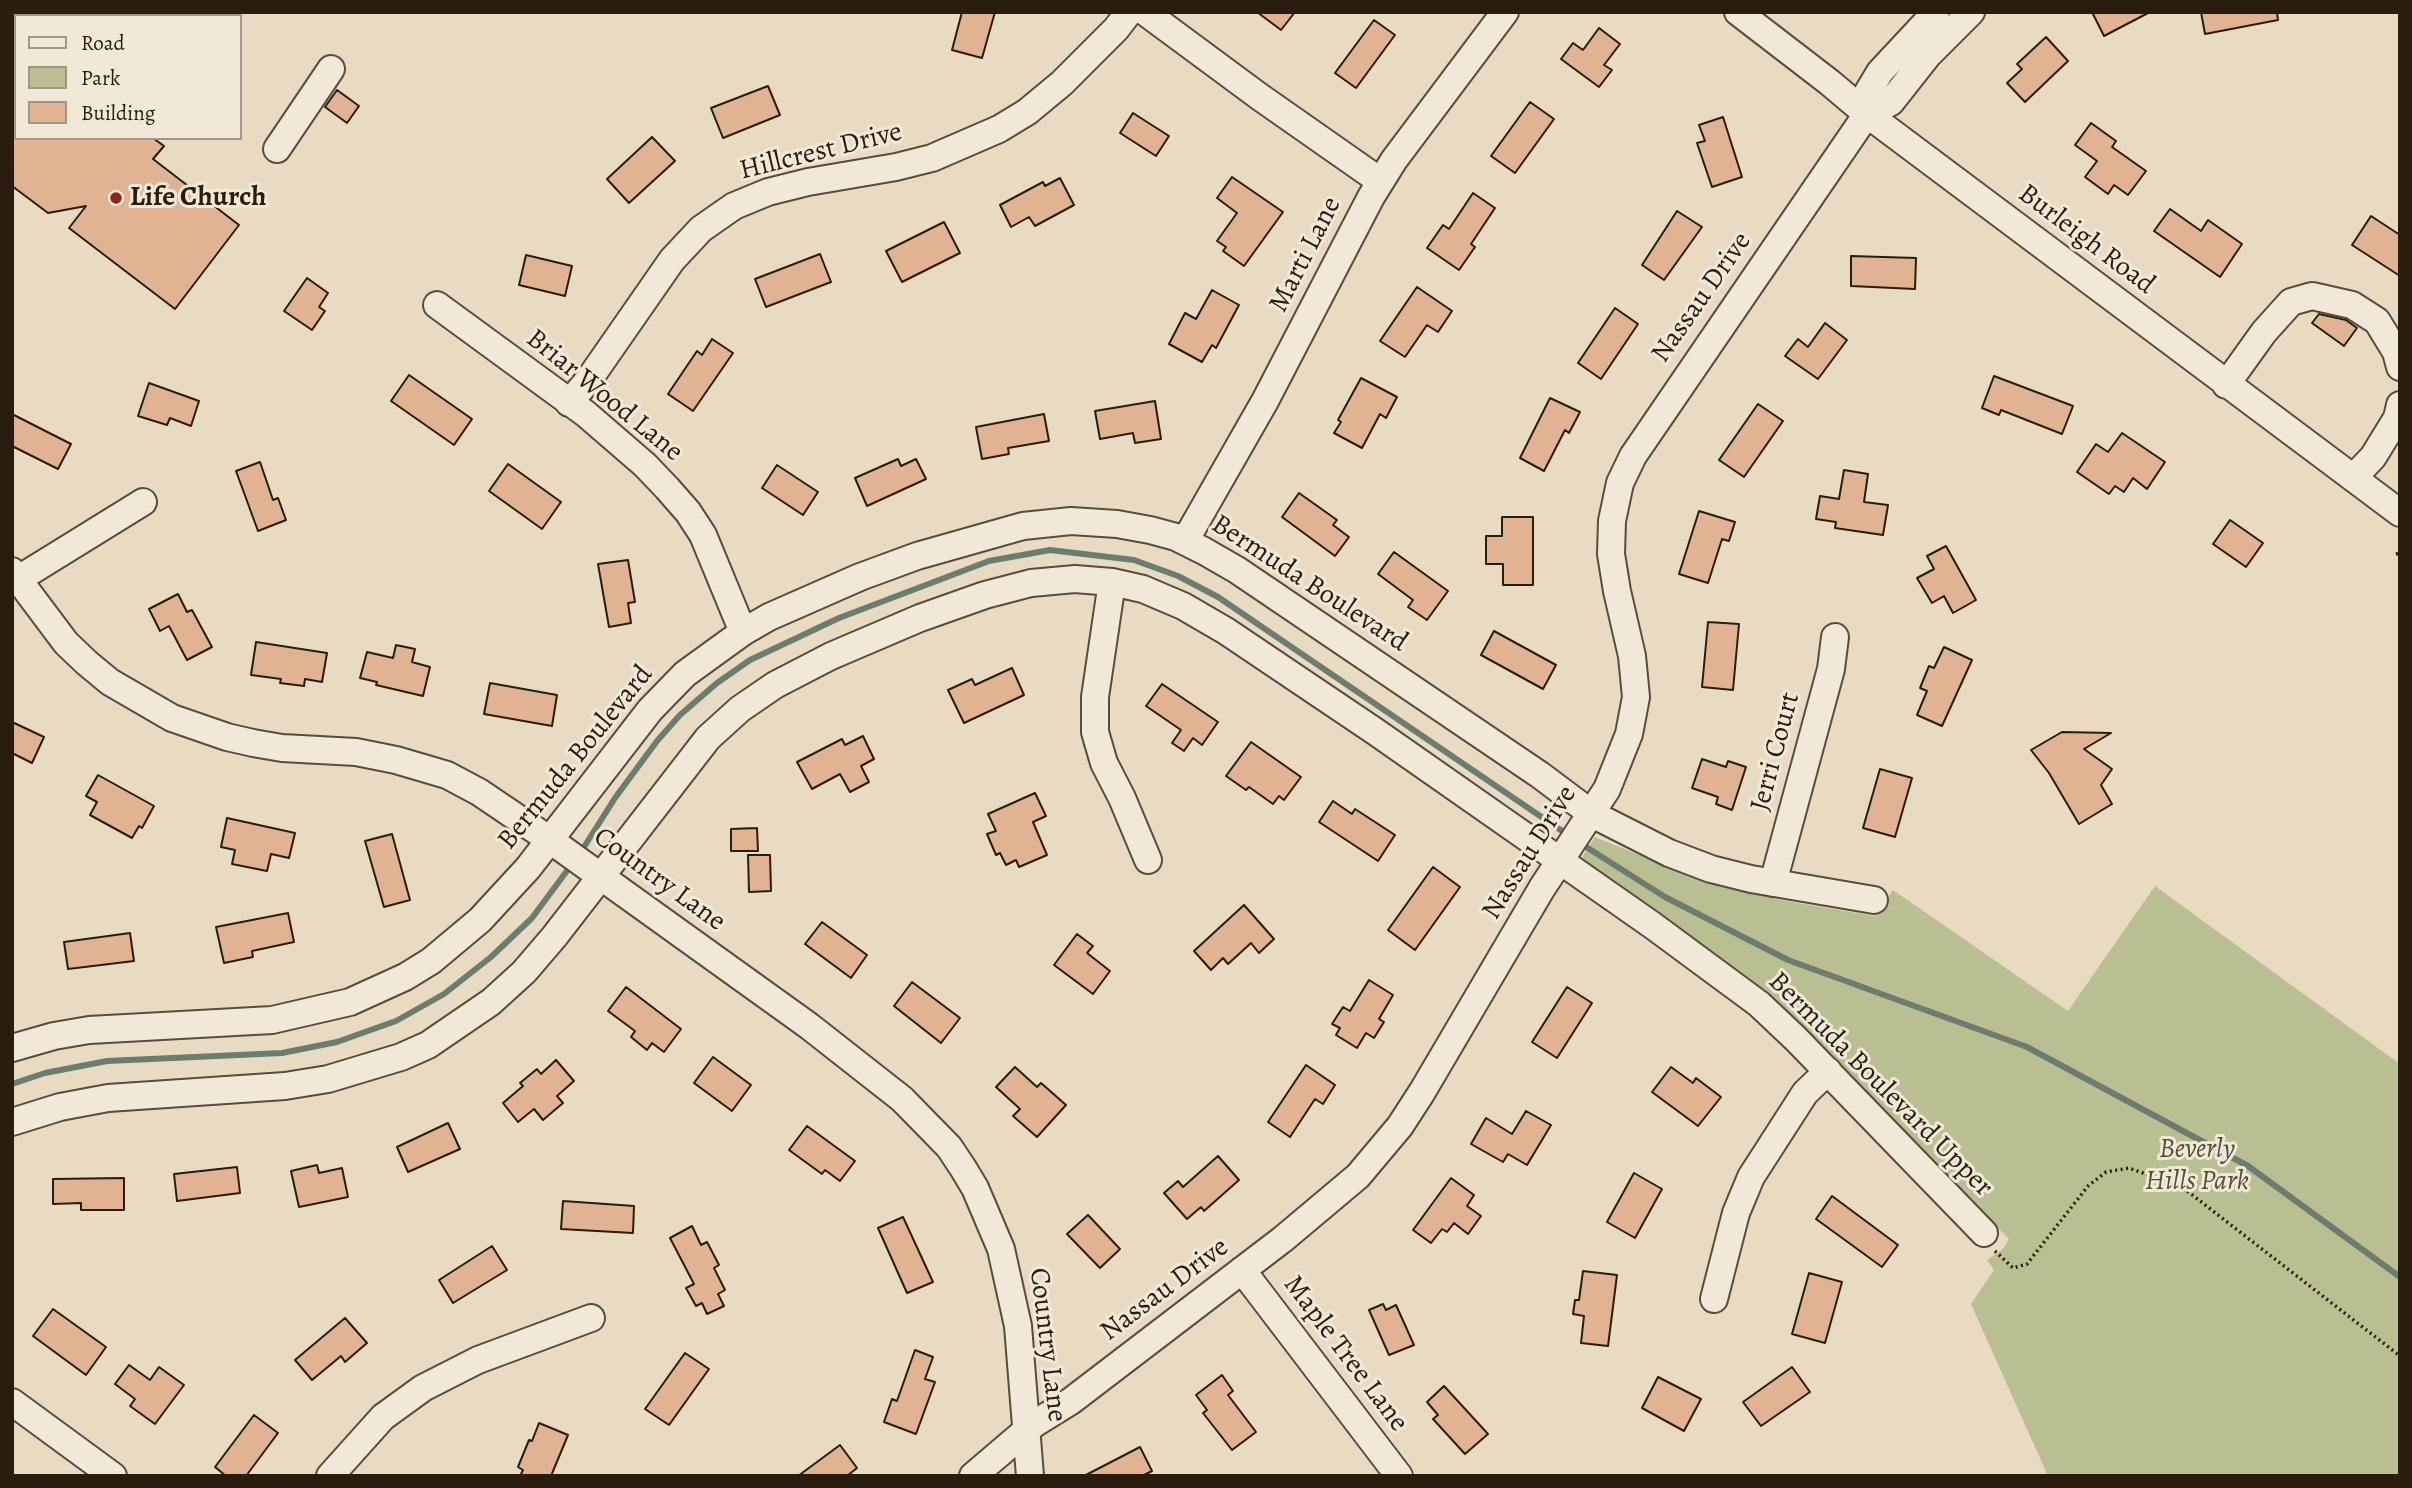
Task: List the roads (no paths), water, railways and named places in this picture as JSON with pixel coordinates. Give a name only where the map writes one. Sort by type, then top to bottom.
[{"type":"street","name":"Hillcrest Drive","points":[[569,403],[673,260],[702,229],[734,206],[768,192],[808,182],[932,158],[999,130],[1027,112],[1062,83],[1108,38],[1129,12]]},
{"type":"street","points":[[1145,12],[1380,181]]},
{"type":"street","name":"Marti Lane","points":[[1185,541],[1265,401],[1380,181],[1505,12]]},
{"type":"street","name":"Burleigh Road","points":[[1738,12],[1867,114],[2400,513]]},
{"type":"street","name":"Nassau Drive","points":[[1867,114],[1868,92],[1880,72],[1936,12]]},
{"type":"street","name":"Nassau Drive","points":[[973,1476],[1026,1431],[1071,1401],[1334,1198],[1378,1154],[1422,1092],[1617,768],[1629,734],[1636,697],[1632,656],[1611,554],[1612,521],[1620,483],[1633,456],[1867,114],[1891,102],[1928,55],[1971,12]]},
{"type":"street","points":[[277,149],[331,69]]},
{"type":"street","points":[[2226,385],[2264,332],[2291,302],[2312,296],[2352,305],[2377,321],[2396,352],[2400,367]]},
{"type":"street","name":"Briar Wood Lane","points":[[437,305],[569,403],[645,465],[688,512],[703,535],[716,561],[743,632]]},
{"type":"street","points":[[2353,478],[2373,457],[2397,418],[2400,405]]},
{"type":"street","points":[[14,578],[143,502]]},
{"type":"street","name":"Bermuda Boulevard","points":[[12,1122],[60,1107],[108,1098],[285,1086],[340,1076],[401,1057],[428,1045],[491,1002],[531,963],[575,858],[650,710],[685,674],[743,632],[769,617],[860,577],[917,556],[1023,526],[1071,521],[1117,524],[1150,530],[1185,541],[1237,570],[1540,775],[1575,840]]},
{"type":"street","name":"Country Lane","points":[[14,578],[66,643],[87,663],[110,682],[172,718],[253,743],[282,748],[356,752],[437,771],[479,792],[838,1048],[902,1099],[948,1147],[975,1188],[1001,1249],[1018,1326],[1030,1476]]},
{"type":"street","name":"Bermuda Boulevard","points":[[12,1048],[54,1036],[89,1030],[272,1020],[350,1002],[405,977],[453,944],[488,912],[528,868],[575,858],[740,709],[775,685],[920,618],[985,595],[1031,583],[1075,579],[1112,582],[1143,589],[1183,606],[1575,840],[1669,853],[1711,869],[1773,883],[1874,900]]},
{"type":"street","points":[[1112,582],[1095,696],[1095,732],[1104,763],[1148,860]]},
{"type":"street","name":"Jerri Court","points":[[1773,883],[1830,669],[1835,637]]},
{"type":"street","name":"Bermuda Boulevard Upper","points":[[1575,840],[1759,1004],[1828,1071],[1984,1233]]},
{"type":"street","points":[[1714,1299],[1736,1213],[1747,1184],[1805,1093],[1828,1071]]},
{"type":"street","name":"Maple Tree Lane","points":[[1242,1269],[1398,1476]]},
{"type":"street","points":[[330,1476],[383,1417],[423,1388],[478,1360],[591,1318]]},
{"type":"street","points":[[12,1402],[113,1476]]},
{"type":"waterway","points":[[579,855],[615,798],[657,741],[680,715],[717,683],[750,660],[839,618],[989,561],[1050,550],[1134,560],[1178,576],[1218,597],[1568,835]]},
{"type":"waterway","points":[[1580,843],[1665,897],[1788,960],[2027,1047],[2248,1166],[2400,1277]]},
{"type":"waterway","points":[[12,1084],[45,1073],[107,1061],[282,1053],[337,1042],[396,1021],[444,994],[491,957],[532,918],[572,864]]},
{"type":"place","name":"Life Church","points":[[116,198]]},
{"type":"park label","name":"Beverly Hills Park","points":[[2197,1166]]}]
